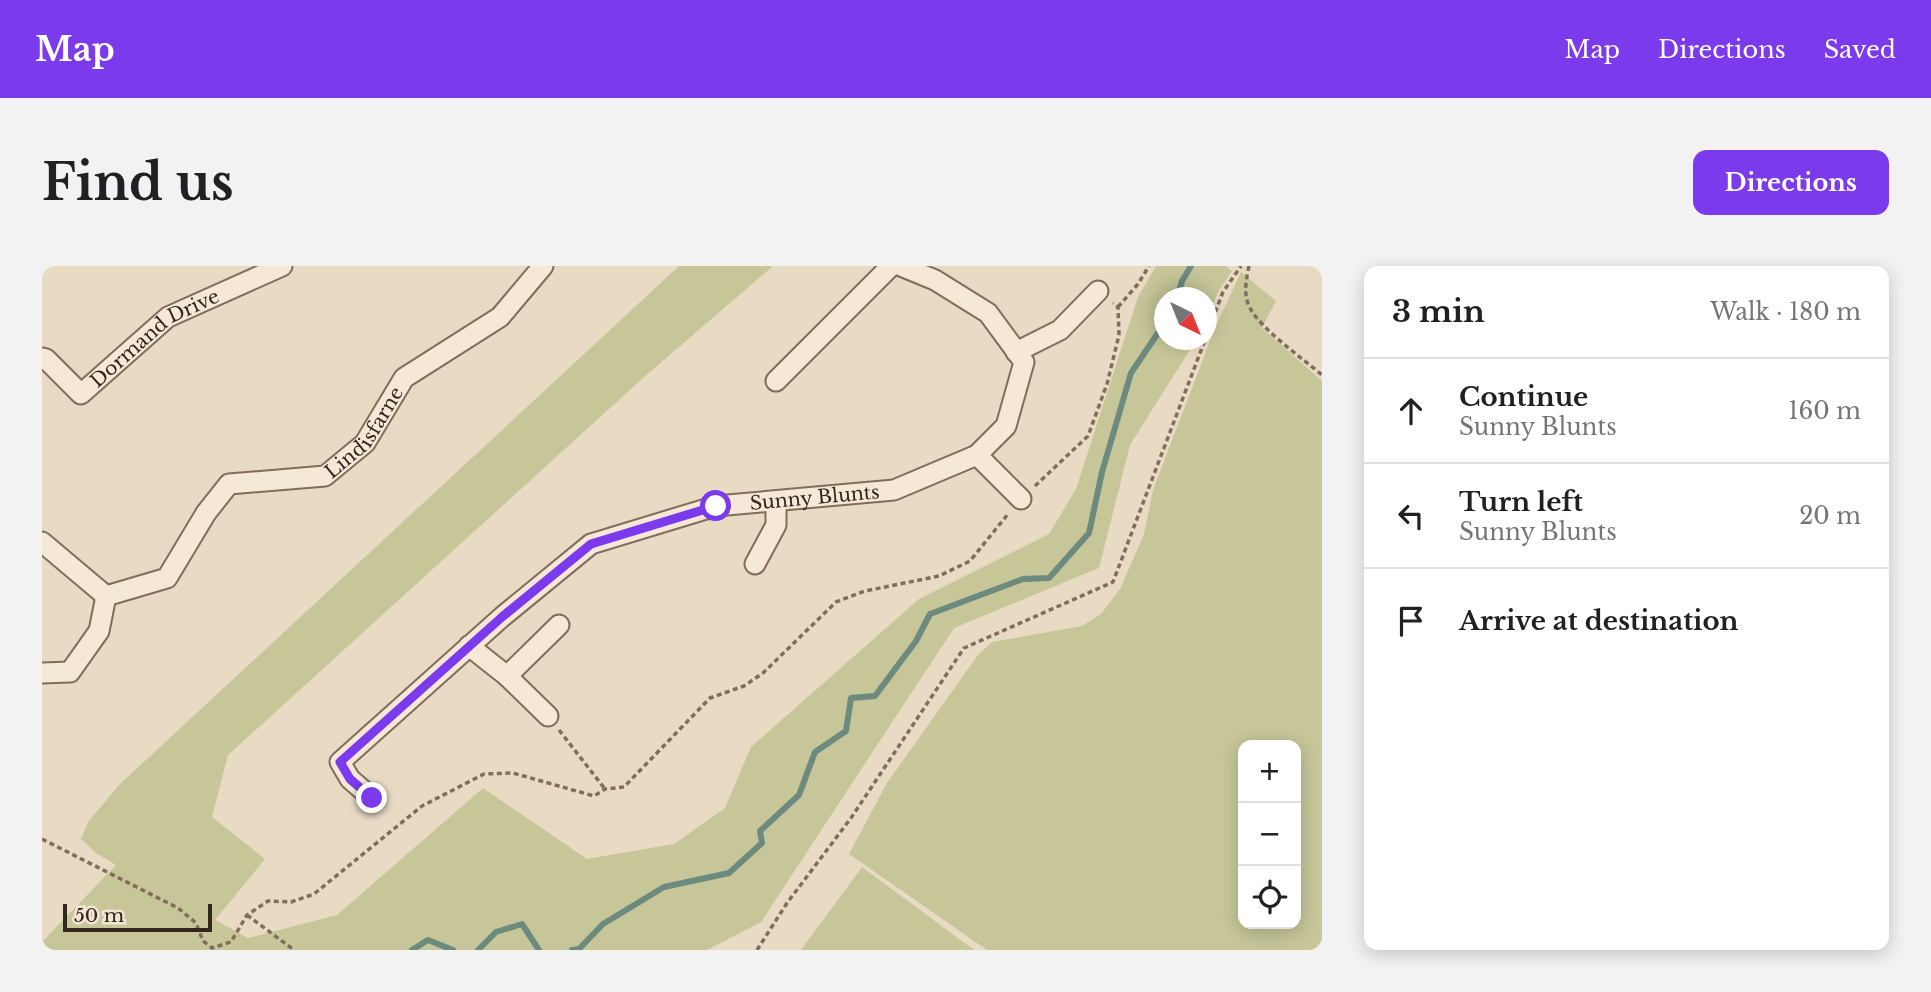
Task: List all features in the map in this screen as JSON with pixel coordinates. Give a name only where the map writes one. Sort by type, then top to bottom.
[{"type":"street","name":"Dormand Drive","points":[[42,358],[81,394],[168,317],[282,266]]},
{"type":"street","name":"Lindisfarne","points":[[106,596],[167,578],[206,513],[229,484],[326,477],[365,443],[404,378],[500,317],[542,266]]},
{"type":"street","points":[[776,381],[891,266]]},
{"type":"street","points":[[901,266],[939,273],[988,313],[1016,352],[1060,330],[1098,291]]},
{"type":"street","name":"Sunny Blunts","points":[[372,798],[350,779],[340,762],[469,646],[591,544],[716,506],[894,491],[977,456],[1006,426],[1024,362],[1016,352]]},
{"type":"street","points":[[977,456],[1021,499]]},
{"type":"street","points":[[755,564],[776,525],[776,502]]},
{"type":"street","points":[[42,542],[106,596],[99,631],[70,672],[42,673]]},
{"type":"street","points":[[507,676],[559,625]]},
{"type":"street","points":[[469,646],[507,676],[548,716]]},
{"type":"path","points":[[42,839],[178,908],[196,923],[203,941],[211,949],[231,942],[247,915],[268,901],[291,902],[314,894],[422,806],[484,774],[513,773],[594,796],[605,789],[624,787],[710,698],[744,686],[763,673],[836,602],[865,591],[939,576],[970,561],[1021,499],[1088,436],[1107,384],[1119,335],[1118,307],[1149,266]]},
{"type":"path","points":[[1217,308],[1223,292],[1241,266]]},
{"type":"path","points":[[1249,266],[1245,285],[1249,306],[1258,320],[1322,375]]},
{"type":"path","points":[[1098,291],[1118,307]]},
{"type":"path","points":[[757,950],[851,818],[964,648],[1113,582],[1201,350]]},
{"type":"path","points":[[548,716],[605,789]]},
{"type":"path","points":[[247,915],[294,950]]},
{"type":"green space","points":[[679,266],[773,266],[643,378],[228,755],[212,817],[265,859],[215,920],[248,938],[337,915],[483,788],[587,859],[674,844],[725,808],[751,747],[919,599],[1049,534],[1076,489],[1138,297],[1156,266],[1226,266],[1232,271],[1217,294],[1217,287],[1154,287],[1154,350],[1190,350],[1130,445],[1099,568],[954,628],[761,922],[707,950],[42,950],[42,942],[116,865],[96,853],[81,839],[88,822],[119,785]]},
{"type":"green space","points":[[1241,272],[1276,301],[1262,328],[1322,381],[1322,950],[987,950],[849,854],[887,783],[978,655],[992,642],[1082,626],[1101,614],[1120,589],[1144,534],[1153,490],[1207,350],[1217,350],[1217,324]]},
{"type":"green space","points":[[862,867],[974,950],[801,950]]},
{"type":"waterway","points":[[1180,287],[1191,266]]},
{"type":"waterway","points":[[572,950],[579,949],[603,924],[664,887],[729,873],[762,843],[760,831],[799,795],[815,752],[846,731],[851,698],[875,696],[916,641],[930,614],[1023,579],[1049,578],[1089,533],[1102,472],[1131,373],[1154,339]]},
{"type":"waterway","points":[[478,950],[496,932],[522,924],[539,950]]},
{"type":"waterway","points":[[412,950],[428,940],[453,950]]},
{"type":"route","points":[[372,798],[350,779],[340,762],[502,617],[591,544],[716,506]]}]
